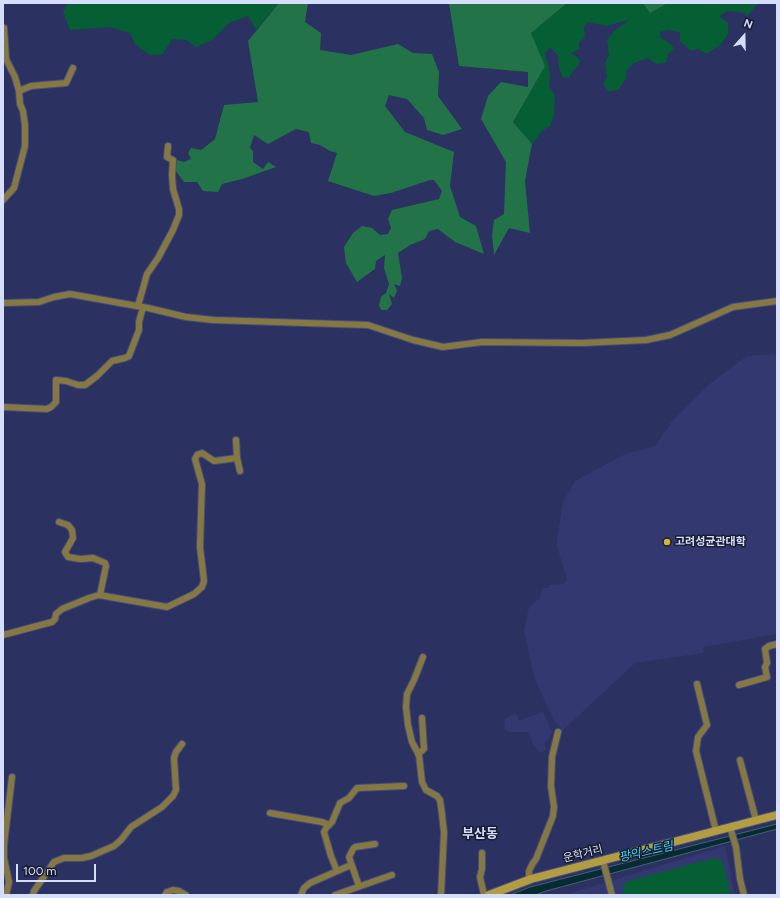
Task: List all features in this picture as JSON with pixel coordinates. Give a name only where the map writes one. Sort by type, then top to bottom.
[{"type":"main road","name":"운학거리","points":[[489,895],[529,880],[603,864],[716,831],[731,830],[756,820],[777,815]]},
{"type":"street","points":[[3,200],[14,188],[25,146],[23,111],[20,104],[19,91],[15,77],[6,59],[4,28]]},
{"type":"street","points":[[19,91],[31,86],[66,83],[73,68]]},
{"type":"street","points":[[3,407],[47,409],[56,402],[56,380],[66,380],[78,385],[85,385],[97,376],[112,361],[129,356],[139,330],[141,306],[147,274],[158,258],[173,230],[178,215],[179,209],[173,189],[173,160],[167,157],[168,146]]},
{"type":"street","points":[[3,303],[39,302],[70,294],[141,306],[186,317],[213,320],[368,325],[413,340],[442,347],[482,342],[582,343],[646,340],[670,335],[733,307],[777,301]]},
{"type":"street","points":[[236,440],[237,458],[240,471]]},
{"type":"street","points":[[3,635],[52,622],[55,620],[56,614],[62,609],[100,595],[167,607],[194,594],[202,587],[204,580],[200,547],[202,484],[195,459],[197,455],[202,453],[214,461],[237,458]]},
{"type":"street","points":[[59,522],[68,525],[72,530],[73,538],[66,552],[68,558],[93,558],[105,563],[106,566],[100,595]]},
{"type":"street","points":[[739,685],[767,677],[765,667],[768,663],[765,649],[769,646],[777,644]]},
{"type":"street","points":[[423,657],[407,694],[406,707],[412,742],[418,754],[422,782],[426,790],[437,796],[440,800],[444,833],[441,895]]},
{"type":"street","points":[[697,684],[707,725],[698,737],[696,750],[716,831]]},
{"type":"street","points":[[418,754],[424,749],[422,718]]},
{"type":"street","points":[[529,880],[530,871],[553,816],[554,807],[551,786],[552,757],[558,732]]},
{"type":"street","points":[[33,895],[34,890],[54,862],[64,858],[82,858],[91,856],[114,846],[121,840],[131,827],[162,807],[173,796],[176,790],[174,758],[176,752],[182,744]]},
{"type":"street","points":[[740,760],[756,820]]},
{"type":"street","points":[[6,895],[9,882],[4,858],[4,845],[12,777]]},
{"type":"street","points":[[337,871],[324,832],[332,822],[340,803],[349,798],[357,788],[404,786]]},
{"type":"street","points":[[270,813],[322,822],[329,826]]},
{"type":"street","points":[[731,830],[744,895]]},
{"type":"street","points":[[358,886],[349,857],[353,848],[375,844]]},
{"type":"street","points":[[482,853],[482,869],[480,877],[484,895]]},
{"type":"street","points":[[603,864],[612,895]]},
{"type":"street","points":[[301,895],[304,888],[310,883],[351,865]]},
{"type":"street","points":[[335,895],[392,875]]},
{"type":"street","points":[[165,895],[167,892],[173,890],[179,891],[186,895]]},
{"type":"shaded area","name":"고려성균관대학","points":[[773,354],[777,356],[777,634],[703,647],[704,653],[635,663],[562,731],[558,723],[556,724],[535,680],[524,630],[529,607],[540,598],[542,588],[548,588],[550,585],[564,584],[567,579],[557,546],[563,502],[575,481],[623,455],[655,446],[673,420],[707,386],[747,356]]},
{"type":"shaded area","points":[[543,711],[552,732],[547,741],[544,743],[547,750],[540,753],[533,744],[528,732],[508,732],[505,730],[505,718],[516,714],[520,721]]},
{"type":"shaded area","points":[[777,824],[777,829],[535,895],[510,895],[530,887]]},
{"type":"shaded area","points":[[725,846],[735,895],[564,895]]},
{"type":"green space","points":[[68,3],[279,3],[256,30],[248,16],[229,23],[212,40],[196,47],[186,40],[172,39],[163,54],[150,55],[135,44],[130,33],[110,27],[70,30],[63,12]]},
{"type":"green space","points":[[279,3],[308,3],[305,22],[321,33],[320,50],[351,55],[398,44],[413,53],[432,54],[439,72],[438,96],[462,129],[443,135],[427,130],[424,118],[407,99],[389,95],[385,106],[405,132],[454,152],[450,186],[460,217],[476,226],[484,254],[455,242],[438,229],[429,231],[425,239],[410,245],[398,253],[402,278],[400,286],[394,284],[397,291],[394,298],[389,294],[392,304],[387,310],[381,310],[379,305],[381,297],[386,293],[389,284],[384,268],[385,255],[376,261],[375,269],[357,282],[346,263],[344,247],[353,233],[362,226],[372,228],[380,235],[388,234],[391,228],[388,219],[392,210],[439,199],[442,191],[434,180],[391,193],[374,196],[328,181],[337,153],[320,145],[311,143],[309,132],[296,129],[268,144],[254,135],[250,148],[253,151],[253,162],[263,169],[268,162],[276,167],[242,179],[222,184],[218,192],[203,191],[197,182],[184,182],[175,170],[174,159],[184,162],[191,159],[188,153],[191,148],[201,150],[215,139],[224,105],[258,102],[248,41]]},
{"type":"green space","points":[[449,3],[567,3],[531,33],[545,66],[513,122],[532,144],[525,181],[530,233],[509,228],[494,255],[492,235],[494,220],[504,214],[506,162],[481,119],[488,96],[501,82],[528,87],[528,72],[459,66]]},
{"type":"green space","points":[[567,3],[643,3],[650,13],[668,3],[758,3],[747,16],[745,13],[727,11],[719,16],[728,23],[728,34],[720,45],[706,54],[698,49],[691,51],[680,41],[680,32],[668,30],[660,32],[661,38],[671,44],[674,49],[668,54],[666,63],[656,64],[648,58],[634,63],[627,70],[626,79],[618,90],[608,91],[603,84],[607,77],[605,63],[609,55],[607,40],[614,31],[629,20],[606,26],[588,22],[584,27],[585,37],[579,42],[579,49],[570,54],[576,56],[581,61],[569,77],[563,78],[559,68],[558,56],[550,47],[545,53],[550,73],[549,86],[555,96],[554,115],[550,126],[542,131],[532,144],[513,122],[545,66],[531,33]]},
{"type":"green space","points":[[643,3],[668,3],[650,13]]},
{"type":"green space","points":[[715,858],[721,860],[723,863],[731,895],[623,895],[623,885],[627,881]]},
{"type":"place","name":"고려성균관대학","points":[[667,542]]},
{"type":"district","name":"부산동","points":[[480,834]]},
{"type":"water label","name":"팡익스트림","points":[[646,852]]}]
